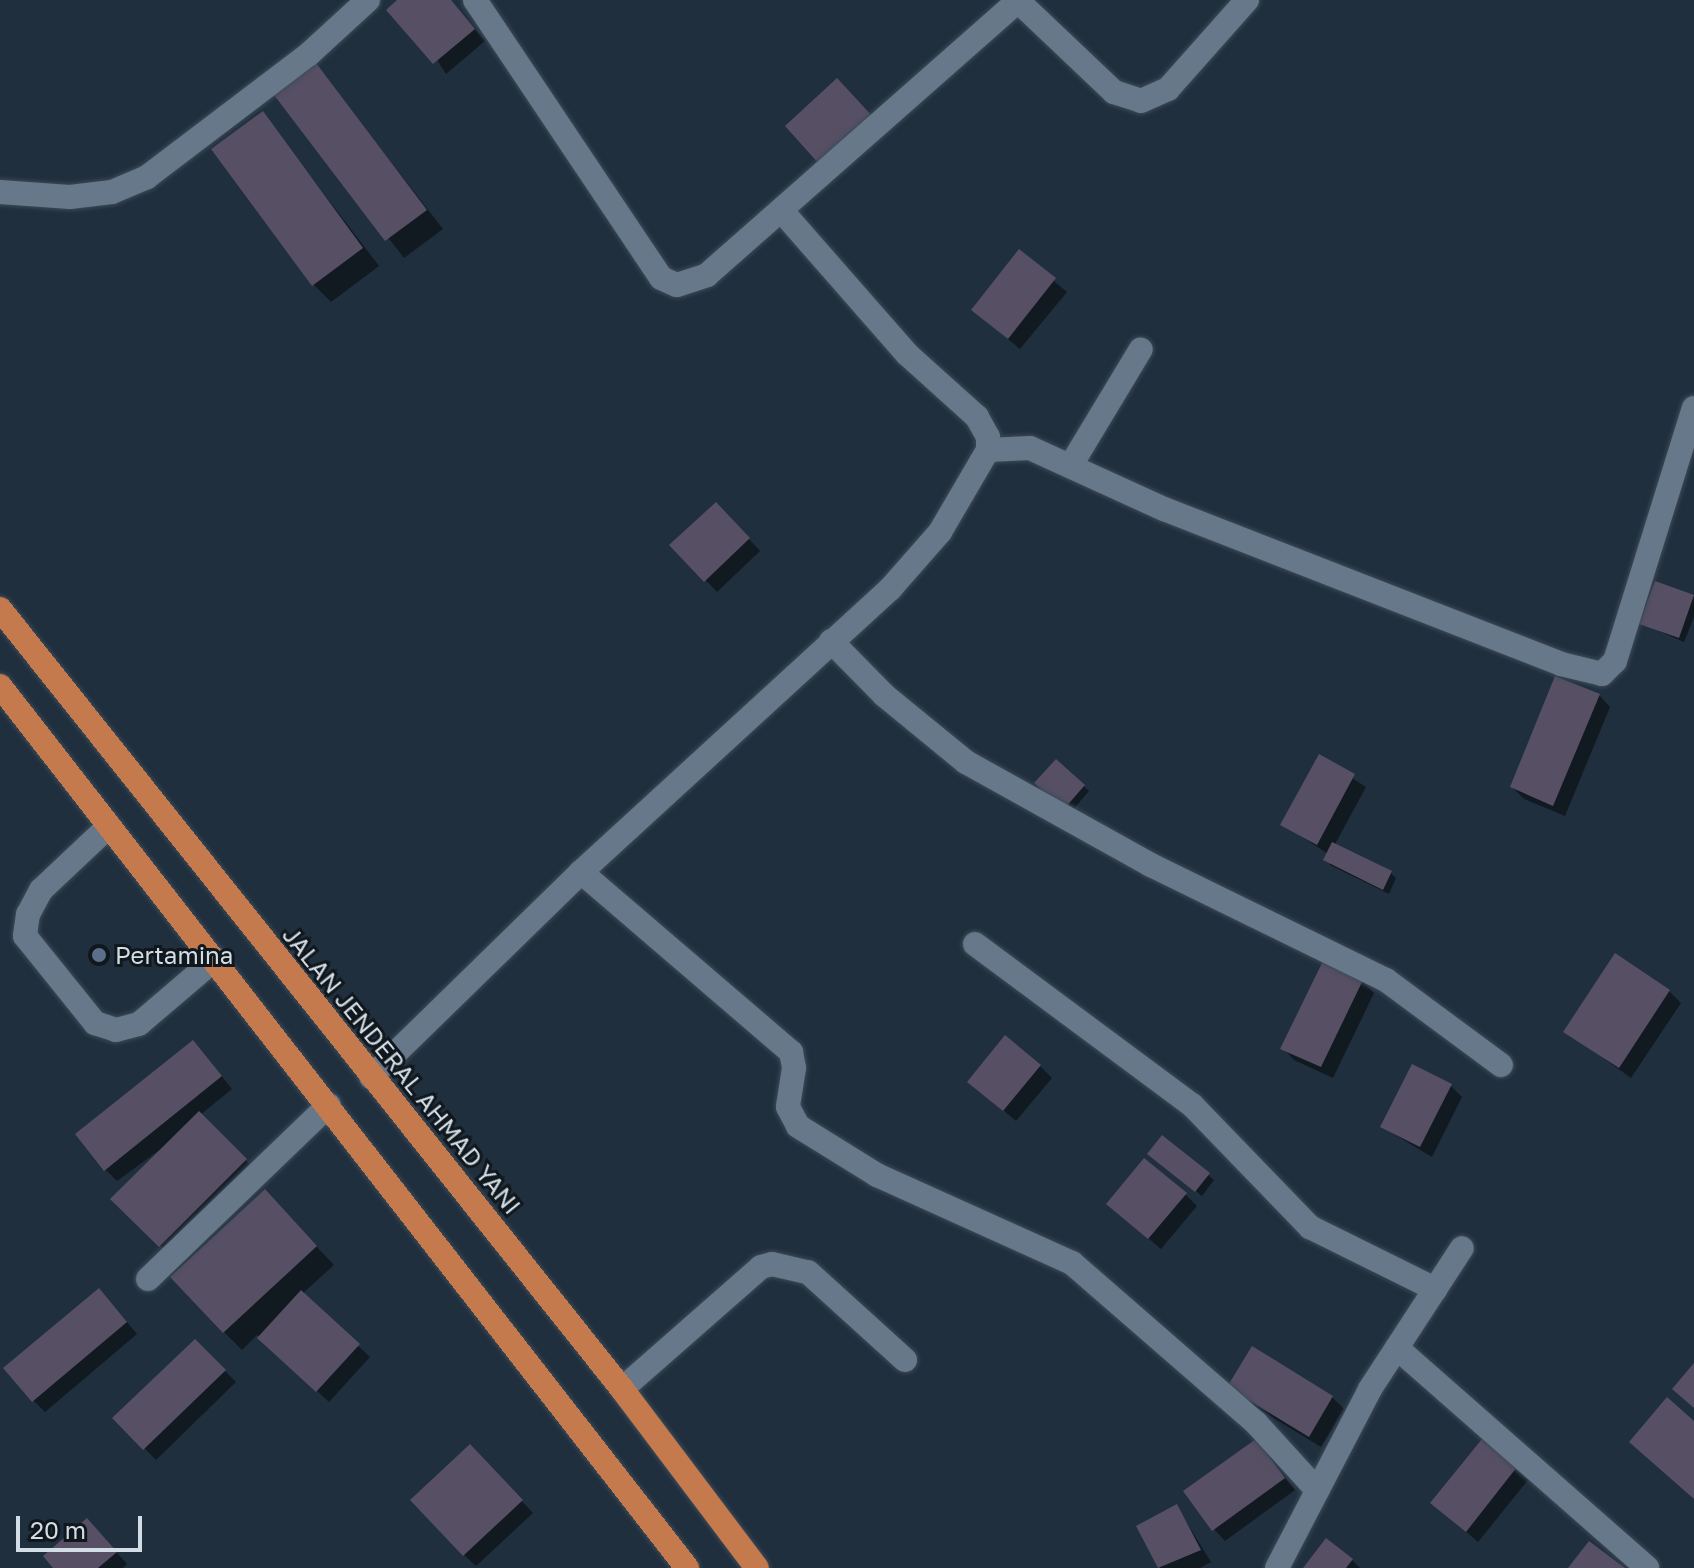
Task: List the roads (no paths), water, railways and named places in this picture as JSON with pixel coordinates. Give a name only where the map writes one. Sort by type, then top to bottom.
[{"type":"highway","name":"JALAN JENDERAL AHMAD YANI","points":[[0,609],[622,1389],[757,1568]]},
{"type":"highway","points":[[0,686],[687,1568]]},
{"type":"street","points":[[0,192],[70,197],[112,192],[147,177],[309,54],[368,0]]},
{"type":"street","points":[[475,0],[661,278],[691,284],[782,211],[1018,0],[1114,92],[1141,101],[1168,89],[1247,0]]},
{"type":"street","points":[[371,1077],[581,872],[890,589],[940,532],[988,450],[988,437],[977,417],[907,354],[782,211]]},
{"type":"street","points":[[1071,465],[1141,349]]},
{"type":"street","points":[[988,450],[1030,448],[1179,515],[1561,664],[1602,674],[1615,661],[1694,408]]},
{"type":"street","points":[[831,641],[884,695],[966,762],[1151,865],[1386,980],[1501,1065]]},
{"type":"street","points":[[109,826],[41,890],[28,914],[25,936],[95,1023],[116,1030],[139,1024],[215,959]]},
{"type":"street","points":[[581,872],[791,1052],[794,1068],[788,1107],[798,1126],[877,1175],[1072,1263],[1256,1423],[1317,1490]]},
{"type":"street","points":[[975,944],[1192,1105],[1310,1227],[1435,1289]]},
{"type":"street","points":[[148,1279],[329,1105]]},
{"type":"street","points":[[1277,1568],[1370,1389],[1462,1248]]},
{"type":"street","points":[[622,1389],[761,1267],[772,1264],[808,1272],[905,1360]]},
{"type":"street","points":[[1397,1348],[1647,1568]]},
{"type":"place","name":"Pertamina","points":[[99,955]]}]
